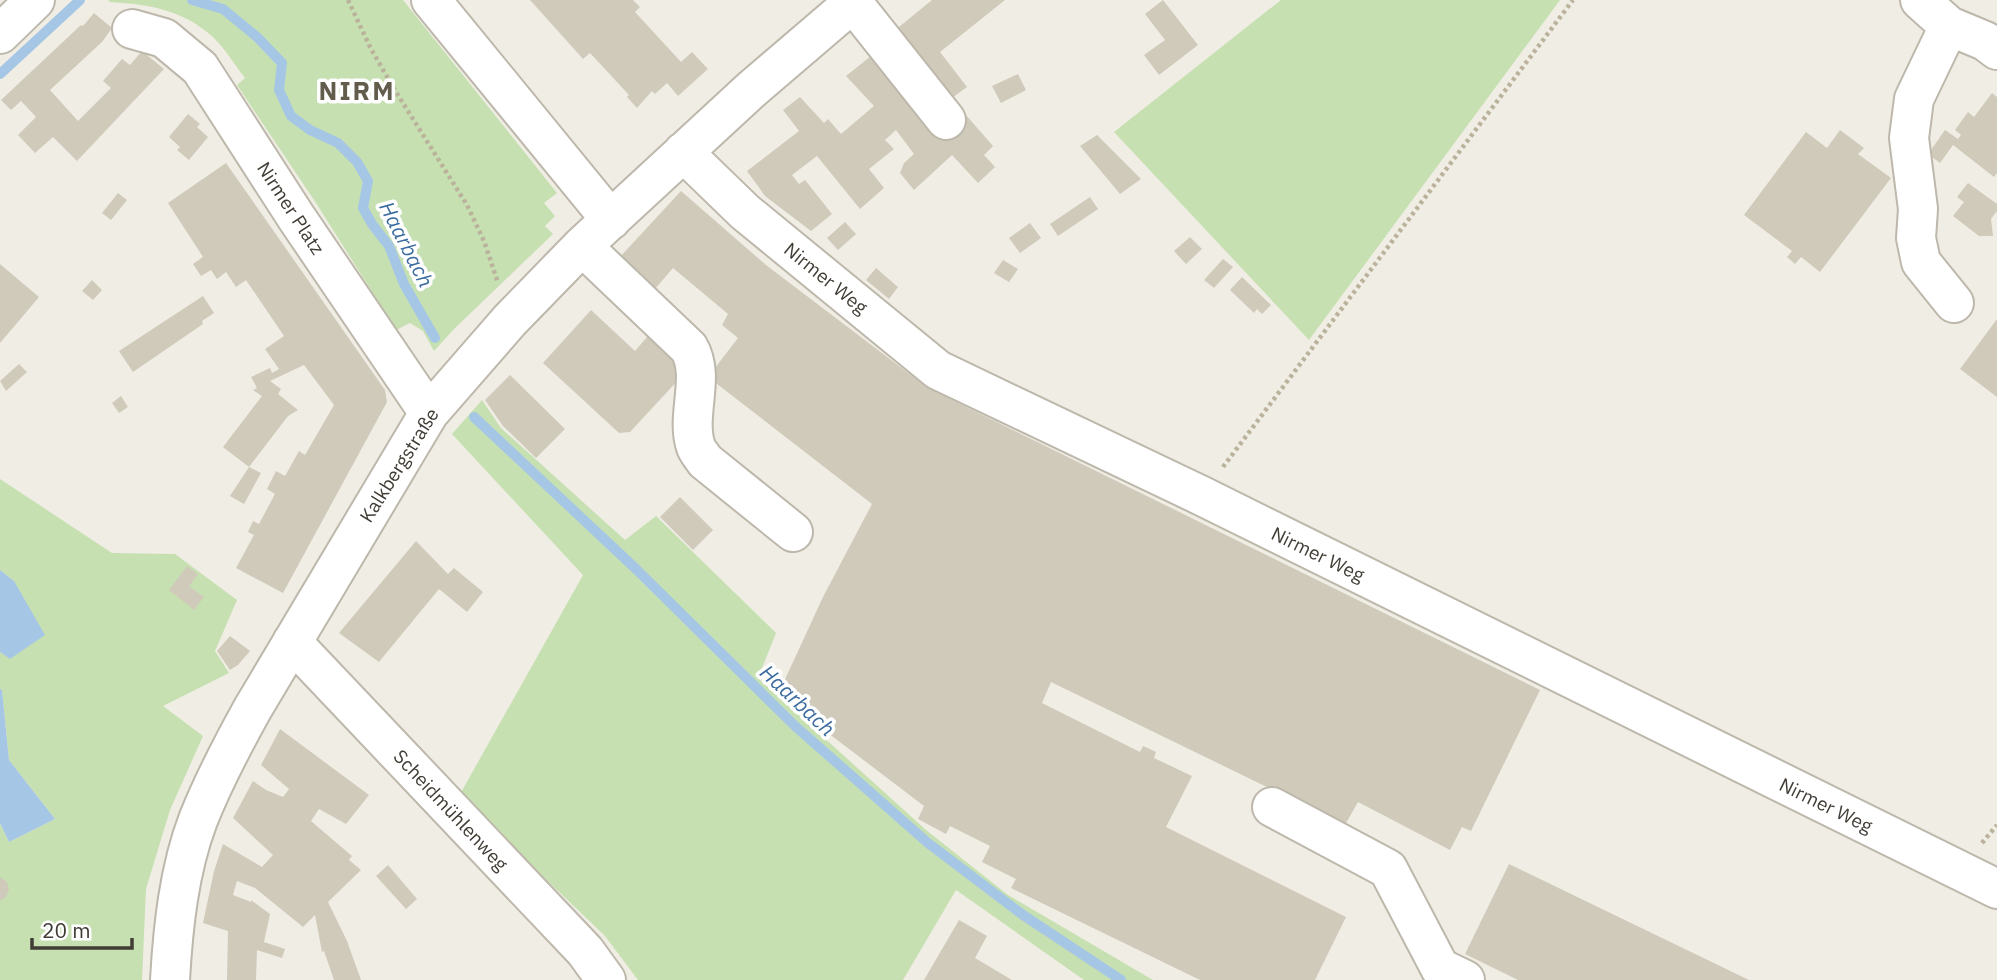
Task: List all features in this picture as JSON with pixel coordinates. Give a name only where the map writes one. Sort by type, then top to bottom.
[{"type":"street","points":[[0,33],[35,0]]},
{"type":"street","points":[[431,0],[611,220]]},
{"type":"street","points":[[1920,0],[1948,26],[1985,41],[1997,50]]},
{"type":"street","points":[[855,1],[946,120]]},
{"type":"street","name":"Kalkbergstraße","points":[[170,980],[177,898],[197,822],[230,751],[429,413],[510,320],[582,246],[752,89],[855,1]]},
{"type":"street","points":[[1948,26],[1914,99],[1909,138],[1918,209],[1916,238],[1921,262],[1954,303]]},
{"type":"street","name":"Nirmer Platz","points":[[132,29],[164,38],[200,68],[296,217],[429,413]]},
{"type":"street","name":"Nirmer Weg","points":[[683,152],[745,212],[938,370],[1202,496],[1997,889]]},
{"type":"street","points":[[582,246],[689,348],[695,367],[694,433],[696,447],[705,461],[793,532]]},
{"type":"street","name":"Scheidmühlenweg","points":[[292,642],[584,951],[606,980]]},
{"type":"street","points":[[1272,807],[1388,869],[1440,968],[1465,980]]},
{"type":"path","points":[[348,0],[351,11],[390,81],[467,205],[484,241],[510,320]]},
{"type":"path","points":[[1202,496],[1573,0]]},
{"type":"green space","points":[[108,0],[403,0],[557,193],[544,203],[555,216],[545,226],[553,234],[434,351],[423,331],[410,323],[396,330],[237,85],[245,78],[218,42],[196,24],[173,13],[149,6]]},
{"type":"green space","points":[[1281,0],[1560,0],[1309,340],[1114,132]]},
{"type":"green space","points":[[482,400],[501,428],[625,540],[656,516],[776,633],[758,678],[926,830],[1008,895],[1153,980],[1084,980],[956,890],[903,980],[638,980],[605,936],[459,796],[583,575],[452,434]]},
{"type":"green space","points":[[0,479],[112,553],[175,554],[237,600],[215,651],[229,673],[163,706],[203,736],[170,810],[146,889],[142,980],[0,980],[0,823],[9,842],[55,819],[9,760],[0,689],[0,652],[11,659],[14,581],[0,570]]},
{"type":"water","points":[[0,570],[14,581],[45,635],[10,659],[0,652]]},
{"type":"water","points":[[0,689],[9,760],[55,819],[9,842],[0,823]]},
{"type":"building","points":[[530,0],[633,0],[640,7],[635,12],[681,62],[692,52],[708,69],[678,96],[667,83],[655,94],[652,91],[637,108],[627,97],[629,95],[590,53],[583,59]]},
{"type":"building","points":[[932,0],[1005,0],[940,52],[967,87],[945,103],[894,31]]},
{"type":"building","points":[[1163,0],[1198,45],[1159,75],[1144,55],[1165,40],[1145,14]]},
{"type":"building","points":[[94,13],[112,28],[102,42],[50,90],[78,121],[111,88],[103,81],[122,59],[130,65],[142,51],[164,69],[77,161],[53,137],[35,153],[18,135],[36,117],[21,101],[11,110],[1,100]]},
{"type":"building","points":[[871,56],[943,134],[965,114],[993,146],[984,155],[995,167],[978,183],[952,155],[914,190],[900,173],[904,163],[914,154],[896,130],[885,140],[894,149],[869,169],[884,188],[860,209],[817,156],[792,175],[799,184],[805,180],[832,214],[811,231],[765,196],[747,171],[799,131],[783,110],[800,97],[824,123],[828,119],[841,134],[874,106],[846,76]]},
{"type":"building","points":[[1018,74],[1026,90],[1001,103],[992,86]]},
{"type":"building","points":[[1992,93],[1997,97],[1997,173],[1994,177],[1953,145],[1940,163],[1928,154],[1945,130],[1958,139],[1961,135],[1955,130],[1968,112],[1974,117]]},
{"type":"building","points":[[188,114],[200,124],[197,127],[208,137],[189,160],[177,150],[180,147],[169,137]]},
{"type":"building","points":[[1840,130],[1864,148],[1858,154],[1891,178],[1820,272],[1801,257],[1795,264],[1787,257],[1792,251],[1744,215],[1806,132],[1827,148]]},
{"type":"building","points":[[1097,135],[1141,179],[1120,194],[1080,146]]},
{"type":"building","points":[[226,163],[385,390],[387,402],[283,593],[236,568],[254,535],[248,532],[253,521],[259,524],[275,494],[267,489],[276,471],[285,476],[299,451],[305,455],[334,405],[304,365],[270,381],[281,389],[278,394],[298,410],[288,416],[249,467],[223,447],[262,396],[253,390],[257,388],[251,377],[270,368],[272,373],[279,369],[265,349],[284,336],[246,280],[236,287],[226,272],[217,279],[211,270],[201,276],[193,264],[203,257],[168,203]]},
{"type":"building","points":[[1968,183],[1997,204],[1997,211],[1991,219],[1993,236],[1979,236],[1953,216],[1964,202],[1957,197]]},
{"type":"building","points":[[681,191],[766,265],[928,388],[1540,690],[1471,831],[1462,827],[1450,850],[1358,802],[1345,825],[1051,682],[1042,703],[1140,752],[1143,746],[1156,752],[1154,758],[1192,776],[1166,827],[1346,917],[1315,980],[1200,980],[1011,888],[1016,879],[982,862],[990,846],[950,826],[946,834],[918,819],[924,806],[803,714],[781,688],[823,597],[872,504],[708,377],[738,338],[722,325],[728,314],[673,268],[655,289],[619,258]]},
{"type":"building","points":[[118,193],[127,200],[111,220],[102,213]]},
{"type":"building","points":[[1090,197],[1098,209],[1058,236],[1050,224]]},
{"type":"building","points":[[845,222],[856,234],[838,250],[827,238]]},
{"type":"building","points":[[1030,223],[1041,238],[1020,253],[1009,238]]},
{"type":"building","points":[[1190,237],[1202,249],[1186,264],[1174,251]]},
{"type":"building","points":[[1223,259],[1233,267],[1214,288],[1204,280]]},
{"type":"building","points":[[1003,260],[1018,269],[1009,282],[994,273]]},
{"type":"building","points":[[0,264],[39,297],[0,343]]},
{"type":"building","points":[[876,268],[898,287],[889,299],[866,280]]},
{"type":"building","points":[[1242,277],[1271,305],[1262,314],[1257,309],[1254,313],[1230,290]]},
{"type":"building","points":[[92,280],[102,290],[93,300],[82,291]]},
{"type":"building","points":[[203,296],[214,313],[202,321],[203,324],[133,372],[119,351]]},
{"type":"building","points":[[591,310],[635,351],[653,330],[681,365],[681,377],[630,432],[619,433],[543,363]]},
{"type":"building","points":[[1997,319],[1997,397],[1960,369]]},
{"type":"building","points":[[19,364],[27,372],[6,391],[0,381]]},
{"type":"building","points":[[510,375],[565,429],[536,458],[503,426],[485,400]]},
{"type":"building","points":[[121,396],[128,407],[119,413],[112,403]]},
{"type":"building","points":[[249,467],[261,473],[244,504],[230,496]]},
{"type":"building","points":[[680,497],[713,530],[693,550],[660,517]]},
{"type":"building","points":[[416,541],[448,574],[454,568],[483,592],[467,612],[439,589],[379,662],[339,633]]},
{"type":"building","points":[[187,566],[198,574],[189,586],[204,597],[194,610],[169,590]]},
{"type":"building","points":[[230,636],[250,651],[230,670],[217,651]]},
{"type":"building","points":[[280,729],[369,795],[346,824],[319,809],[311,821],[352,856],[349,860],[361,870],[328,902],[347,941],[361,980],[334,980],[324,951],[322,952],[315,915],[303,927],[255,888],[237,881],[233,895],[251,900],[270,914],[264,942],[285,949],[282,958],[257,950],[256,980],[227,980],[228,931],[203,923],[223,844],[262,867],[273,855],[233,818],[253,781],[283,797],[289,789],[261,765]]},
{"type":"building","points":[[1509,864],[1749,980],[1518,980],[1465,954]]},
{"type":"building","points":[[388,865],[417,899],[406,909],[376,876]]},
{"type":"building","points":[[0,877],[7,882],[9,890],[6,897],[0,901]]},
{"type":"building","points":[[959,920],[987,936],[975,958],[1012,980],[924,980]]},
{"type":"waterway","name":"Haarbach","points":[[0,74],[80,0]]},
{"type":"waterway","name":"Haarbach","points":[[192,0],[223,9],[257,37],[282,63],[279,90],[291,116],[310,130],[338,143],[357,162],[368,181],[363,208],[389,246],[404,284],[435,338]]},
{"type":"waterway","name":"Haarbach","points":[[474,417],[636,569],[795,726],[928,843],[1023,915],[1121,980]]},
{"type":"district","name":"NIRM","points":[[357,90]]}]
